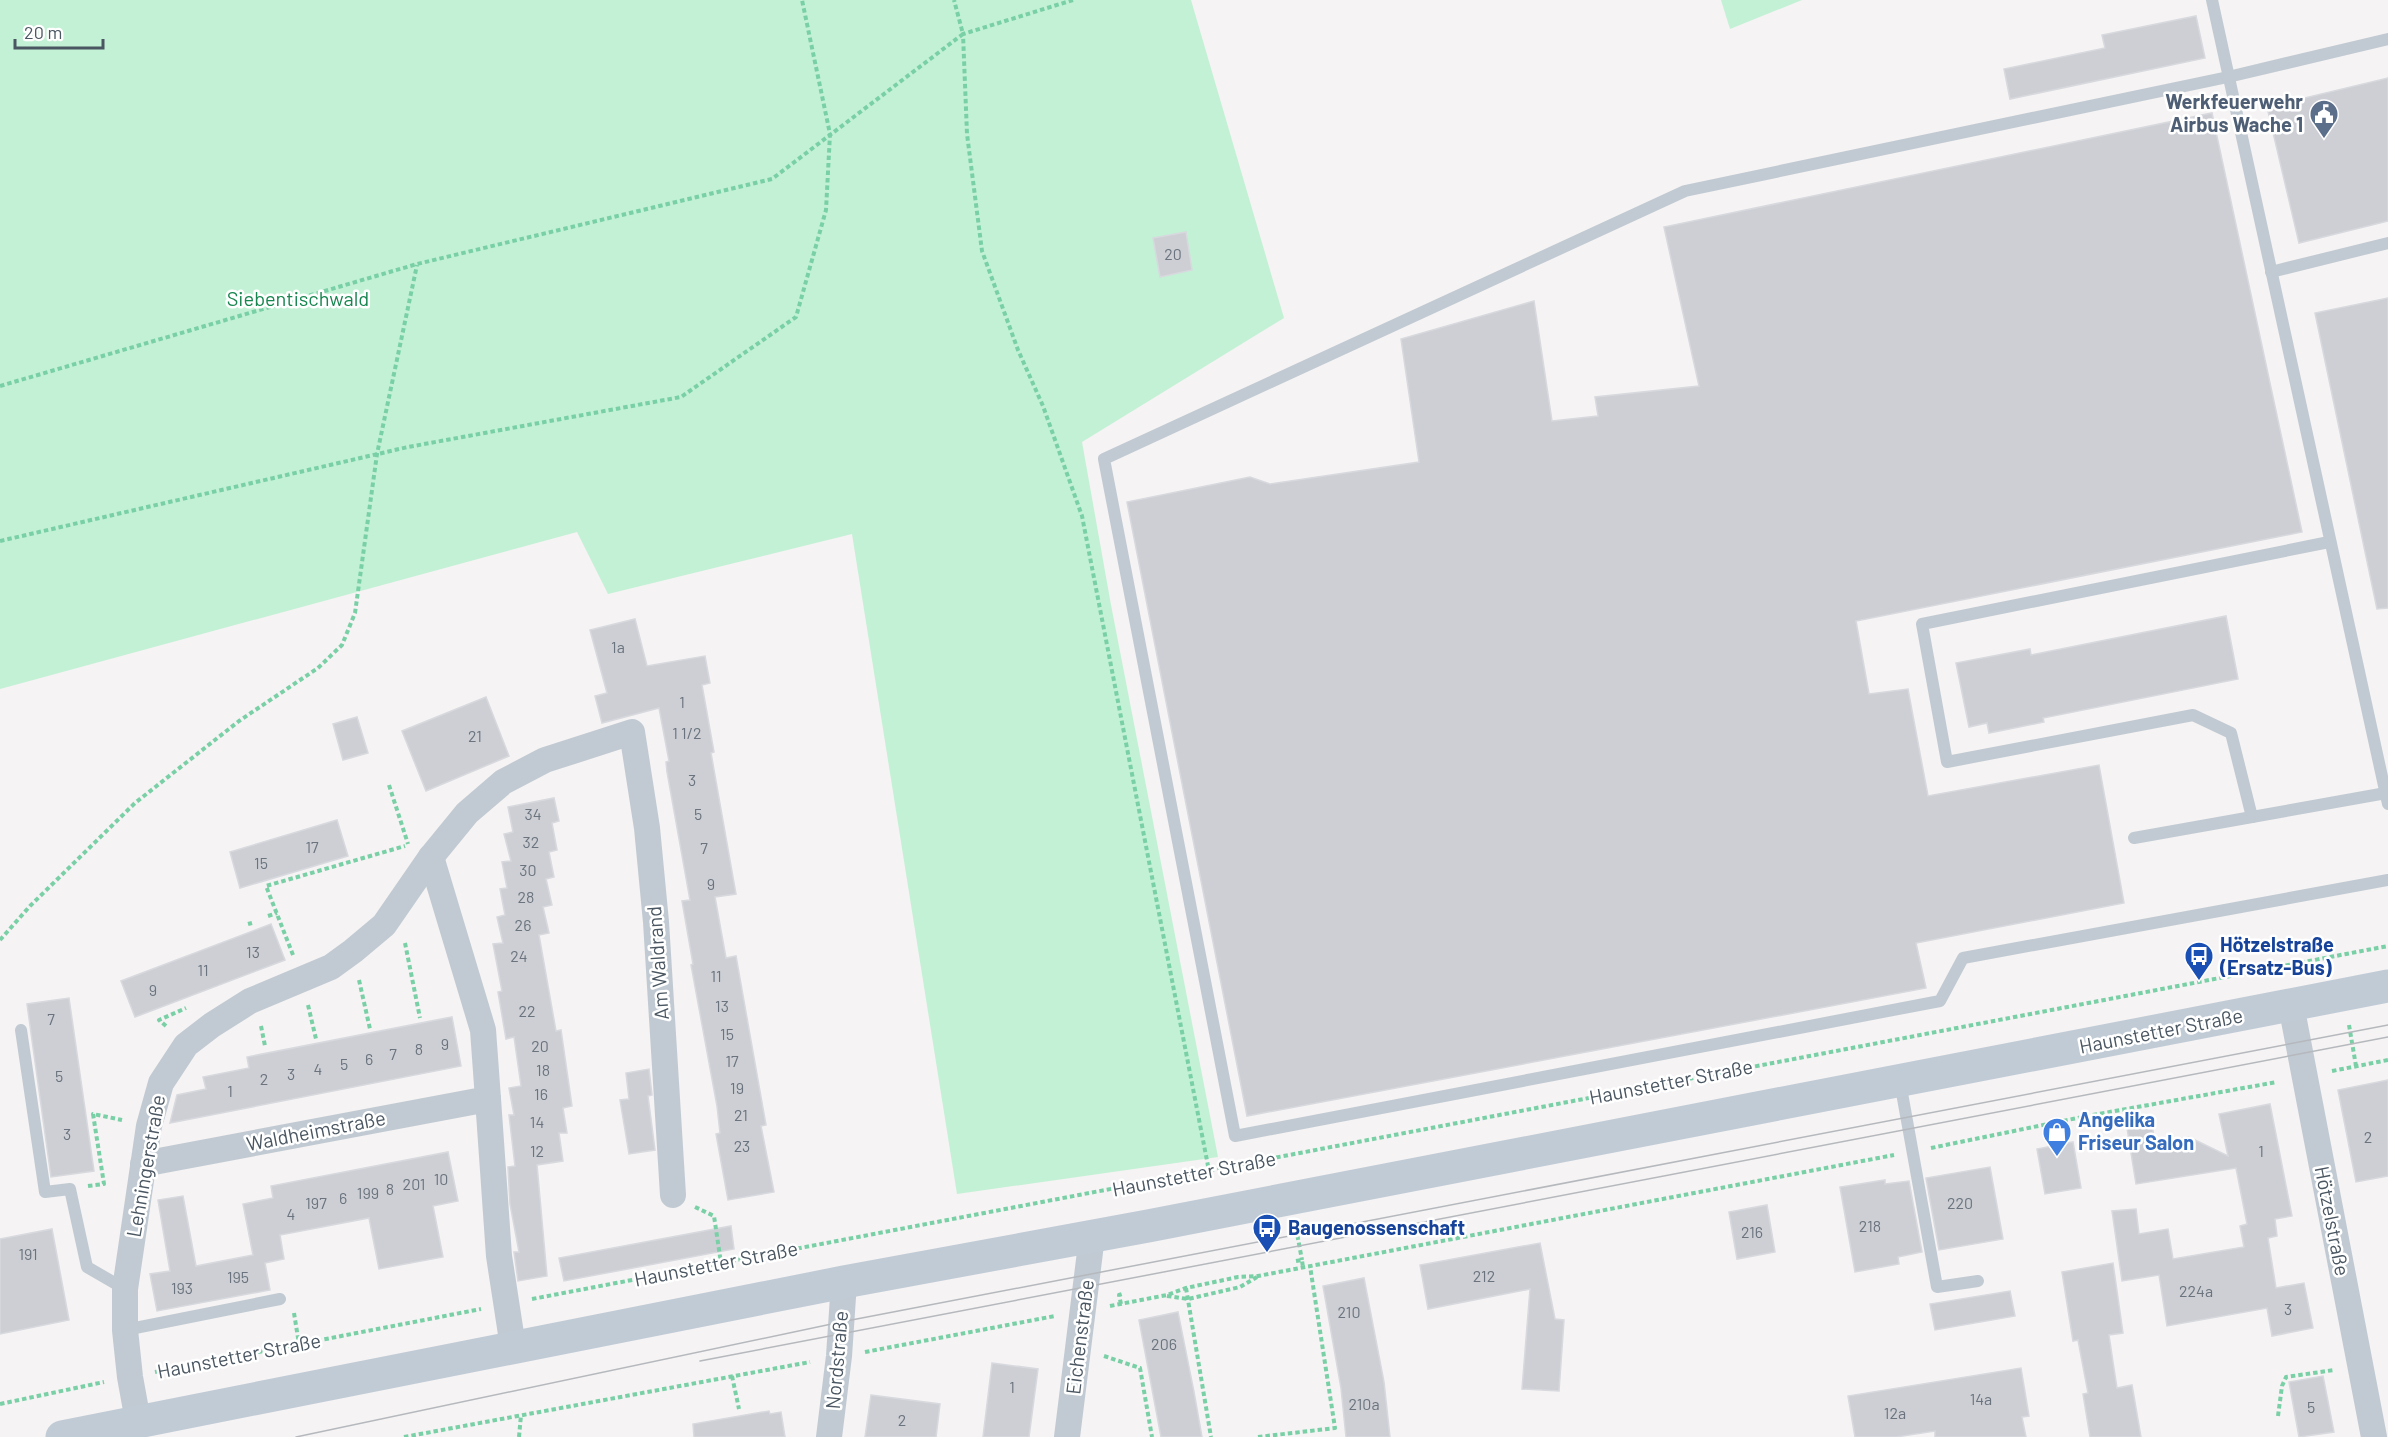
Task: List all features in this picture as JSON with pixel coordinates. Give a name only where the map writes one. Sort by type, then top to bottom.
[{"type":"main road","name":"Haunstetter Straße","points":[[62,1437],[844,1282],[2388,986]]},
{"type":"street","name":"Lehningerstraße","points":[[138,1421],[124,1330],[125,1289],[150,1126],[161,1083],[186,1045],[212,1024],[250,1001],[331,967],[384,926],[420,858],[466,813],[504,782],[545,760],[632,732]]},
{"type":"street","name":"Am Waldrand","points":[[632,732],[647,828],[656,922],[673,1196]]},
{"type":"street","points":[[420,858],[483,1030],[499,1257],[513,1347]]},
{"type":"street","name":"Hötzelstraße","points":[[2291,1005],[2374,1437]]},
{"type":"street","name":"Waldheimstraße","points":[[143,1164],[488,1099]]},
{"type":"street","name":"Eichenstraße","points":[[1067,1437],[1092,1236]]},
{"type":"street","name":"Nordstraße","points":[[829,1437],[840,1356],[844,1282]]},
{"type":"lane","points":[[2134,838],[2252,817],[2387,799],[2212,0]]},
{"type":"lane","points":[[2388,39],[2228,77],[1685,191],[1104,459],[1235,1136],[1940,1001],[1963,958],[2388,880]]},
{"type":"lane","points":[[2271,272],[2388,243]]},
{"type":"lane","points":[[2252,817],[2230,733],[2193,715],[1947,762],[1922,624],[2329,542]]},
{"type":"lane","points":[[21,1030],[45,1192],[70,1189],[87,1267],[125,1289]]},
{"type":"lane","points":[[1900,1081],[1937,1287],[1978,1281]]},
{"type":"lane","points":[[124,1330],[280,1299]]},
{"type":"path","points":[[0,541],[377,454],[681,397],[796,317],[826,210],[830,134],[802,0]]},
{"type":"path","points":[[954,0],[963,34],[967,134],[982,251],[1018,350],[1043,406],[1082,516],[1209,1171]]},
{"type":"path","points":[[0,386],[417,264],[772,179],[963,34],[1073,0]]},
{"type":"path","points":[[0,940],[30,906],[135,803],[239,721],[318,668],[342,645],[355,613],[377,454],[417,264]]},
{"type":"path","points":[[316,1039],[302,980],[266,886],[420,858],[389,785]]},
{"type":"path","points":[[268,916],[277,913]]},
{"type":"path","points":[[384,926],[403,934],[420,1018]]},
{"type":"path","name":"Haunstetter Straße","points":[[0,1404],[506,1304],[2388,946]]},
{"type":"path","points":[[353,951],[370,1029]]},
{"type":"path","points":[[404,1437],[1121,1304],[1238,1277],[1303,1268],[2388,1059]]},
{"type":"path","points":[[70,1189],[104,1184],[93,1114],[150,1126]]},
{"type":"path","points":[[1179,1177],[1180,1183]]},
{"type":"path","points":[[1126,1187],[1128,1193]]},
{"type":"path","points":[[673,1196],[714,1216],[721,1263]]},
{"type":"path","points":[[1287,1229],[1296,1228],[1303,1268]]},
{"type":"path","points":[[1296,1261],[1302,1260]]},
{"type":"path","points":[[1258,1437],[1335,1428],[1310,1266]]},
{"type":"path","points":[[1167,1295],[1188,1299],[1240,1287],[1258,1276]]},
{"type":"path","points":[[1186,1288],[1211,1437]]},
{"type":"path","points":[[1121,1304],[1119,1294],[1122,1294]]},
{"type":"path","points":[[280,1299],[293,1303],[299,1344]]},
{"type":"path","points":[[1078,1348],[1140,1368],[1152,1437]]},
{"type":"path","points":[[2278,1416],[2282,1386],[2286,1377],[2360,1366]]},
{"type":"path","points":[[732,1376],[739,1409]]},
{"type":"path","points":[[519,1437],[521,1415]]},
{"type":"green space","name":"Siebentischwald","points":[[0,0],[1191,0],[1284,318],[1082,442],[1111,605],[1218,1157],[957,1194],[852,534],[608,594],[577,532],[0,689]]},
{"type":"green space","points":[[1721,0],[1802,0],[1730,29]]},
{"type":"building","points":[[2196,16],[2205,58],[2010,99],[2004,69],[2105,48],[2102,35]]},
{"type":"building","points":[[2388,78],[2388,221],[2299,243],[2267,107]]},
{"type":"building","points":[[2212,113],[2302,532],[1856,621],[1869,694],[1908,689],[1928,796],[2099,765],[2124,903],[1916,943],[1926,988],[1247,1116],[1127,502],[1250,477],[1270,484],[1419,462],[1401,339],[1534,301],[1552,421],[1598,416],[1595,397],[1699,386],[1664,227]]},
{"type":"building","points":[[1186,232],[1192,270],[1160,277],[1153,238]]},
{"type":"building","points":[[2388,298],[2388,608],[2377,609],[2315,313]]},
{"type":"building","points":[[2226,616],[2238,679],[2043,718],[2044,722],[1989,733],[1987,723],[1969,727],[1956,663],[2030,649],[2031,655]]},
{"type":"building","points":[[635,619],[647,666],[705,656],[710,683],[702,685],[714,752],[711,753],[736,894],[715,897],[726,958],[736,956],[766,1125],[761,1126],[774,1192],[728,1200],[716,1134],[720,1133],[717,1106],[691,965],[693,964],[682,901],[690,900],[667,772],[666,762],[669,761],[659,708],[602,723],[595,696],[607,693],[590,630]]},
{"type":"building","points":[[486,697],[509,756],[426,791],[402,731]]},
{"type":"building","points":[[357,717],[368,753],[343,760],[333,724]]},
{"type":"building","points":[[554,798],[559,821],[552,823],[557,850],[549,852],[554,877],[546,879],[552,905],[543,907],[549,933],[539,935],[556,1031],[561,1030],[572,1106],[563,1108],[567,1133],[559,1133],[563,1161],[537,1165],[547,1276],[518,1281],[514,1252],[519,1252],[510,1204],[508,1167],[515,1166],[509,1115],[514,1115],[509,1088],[521,1086],[514,1037],[506,1039],[498,992],[502,991],[493,944],[503,943],[497,917],[505,915],[500,889],[507,888],[502,862],[511,861],[504,834],[513,832],[508,807]]},
{"type":"building","points":[[337,820],[348,856],[240,888],[230,852]]},
{"type":"building","points":[[271,924],[285,960],[135,1017],[121,981]]},
{"type":"building","points":[[69,998],[94,1171],[51,1177],[27,1004]]},
{"type":"building","points":[[452,1017],[461,1066],[170,1123],[177,1095],[206,1089],[203,1077],[249,1068],[247,1057]]},
{"type":"building","points":[[649,1069],[652,1095],[648,1096],[655,1150],[629,1154],[620,1100],[629,1099],[626,1073]]},
{"type":"building","points":[[2388,1080],[2388,1176],[2356,1182],[2338,1090]]},
{"type":"building","points":[[2270,1104],[2292,1216],[2275,1219],[2277,1236],[2268,1238],[2276,1288],[2304,1283],[2313,1328],[2272,1336],[2267,1308],[2167,1326],[2159,1275],[2122,1281],[2112,1211],[2136,1209],[2139,1234],[2168,1229],[2173,1259],[2244,1247],[2240,1226],[2247,1224],[2236,1168],[2136,1184],[2127,1128],[2152,1125],[2155,1142],[2189,1137],[2228,1156],[2219,1114]]},
{"type":"building","points":[[2073,1142],[2081,1188],[2045,1194],[2037,1149]]},
{"type":"building","points":[[448,1152],[458,1201],[433,1206],[443,1257],[379,1269],[369,1218],[280,1235],[284,1259],[265,1263],[270,1290],[157,1311],[150,1274],[170,1271],[158,1200],[183,1196],[196,1266],[253,1255],[243,1204],[273,1198],[271,1186]]},
{"type":"building","points":[[1990,1167],[2003,1239],[1939,1250],[1926,1178]]},
{"type":"building","points":[[1885,1180],[1885,1184],[1909,1181],[1922,1252],[1898,1257],[1899,1264],[1855,1272],[1840,1187]]},
{"type":"building","points":[[1767,1205],[1775,1252],[1737,1259],[1729,1212]]},
{"type":"building","points":[[731,1226],[734,1249],[564,1281],[559,1258]]},
{"type":"building","points":[[52,1229],[69,1320],[0,1334],[0,1239]]},
{"type":"building","points":[[1540,1243],[1555,1319],[1564,1320],[1559,1391],[1522,1389],[1530,1289],[1428,1309],[1420,1265]]},
{"type":"building","points":[[2113,1263],[2123,1333],[2109,1335],[2117,1388],[2132,1385],[2141,1437],[2090,1437],[2083,1394],[2088,1393],[2078,1340],[2073,1341],[2062,1272]]},
{"type":"building","points":[[1364,1278],[1384,1382],[1390,1437],[1346,1437],[1341,1388],[1323,1286]]},
{"type":"building","points":[[2010,1291],[2015,1316],[1935,1330],[1930,1304]]},
{"type":"building","points":[[1178,1312],[1202,1437],[1161,1437],[1139,1320]]},
{"type":"building","points":[[992,1363],[1038,1369],[1029,1437],[983,1437]]},
{"type":"building","points":[[2021,1368],[2029,1416],[2022,1417],[2026,1437],[1935,1437],[1935,1431],[1896,1437],[1855,1437],[1848,1396]]},
{"type":"building","points":[[2323,1376],[2334,1432],[2299,1437],[2289,1382]]},
{"type":"building","points":[[871,1395],[940,1404],[936,1437],[865,1437]]},
{"type":"building","points":[[769,1411],[770,1414],[781,1412],[785,1437],[694,1437],[693,1424]]},
{"type":"tram line","points":[[296,1437],[841,1322],[2388,1025]]},
{"type":"tram line","points":[[700,1361],[2388,1037]]},
{"type":"place","name":"Werkfeuerwehr Airbus Wache 1","points":[[2324,140]]},
{"type":"place","name":"Hötzelstraße (Ersatz-Bus)","points":[[2199,982]]},
{"type":"place","name":"Angelika Friseur Salon","points":[[2057,1158]]},
{"type":"place","name":"Baugenossenschaft","points":[[1267,1254]]}]
